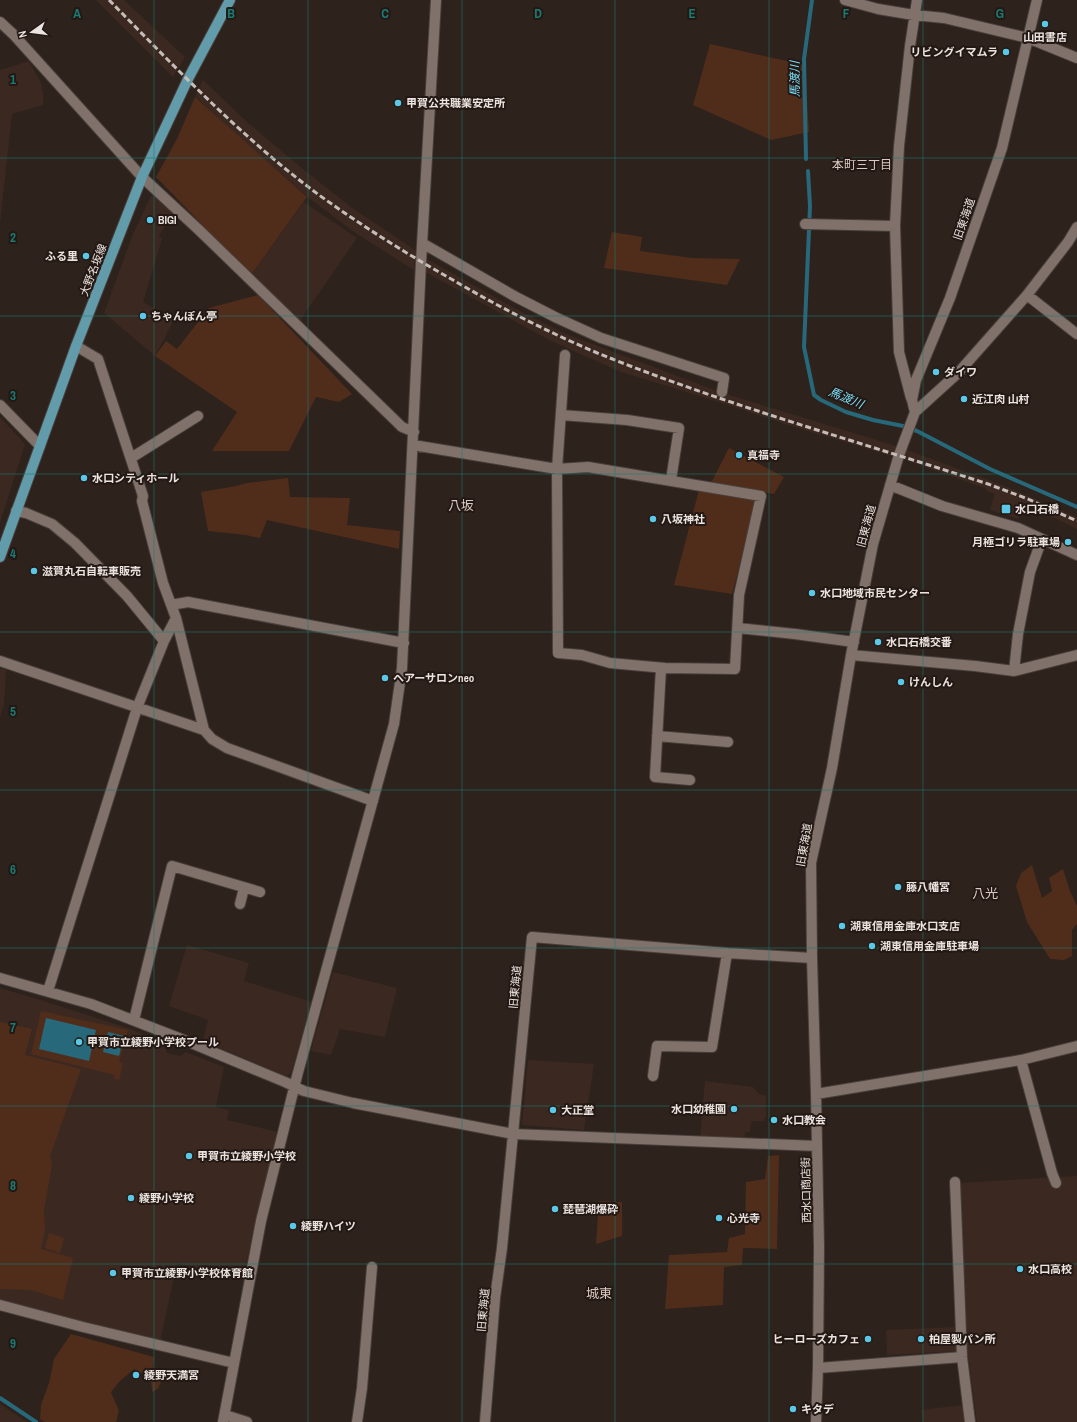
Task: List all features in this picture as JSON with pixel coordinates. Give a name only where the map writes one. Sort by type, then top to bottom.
[{"type":"main road","name":"大野名坂線","points":[[0,557],[76,346],[142,177],[188,79],[230,0]]},
{"type":"street","points":[[247,1422],[224,1419],[257,1236],[295,1086],[394,724],[402,668],[422,243],[436,0]]},
{"type":"street","points":[[845,0],[878,9],[944,18],[1028,38],[1077,58]]},
{"type":"street","points":[[912,400],[899,352],[895,226],[899,146],[917,0]]},
{"type":"street","name":"旧東海道","points":[[485,1422],[495,1298],[502,1248],[532,937],[727,953],[812,958],[812,863],[832,768],[851,655],[873,544],[890,485],[915,412],[912,400],[916,380],[950,298],[1002,148],[1037,0]]},
{"type":"street","points":[[0,22],[142,177],[402,427],[414,432]]},
{"type":"street","points":[[808,224],[895,226]]},
{"type":"street","points":[[915,412],[958,373],[1027,295],[1068,242],[1077,227]]},
{"type":"street","points":[[422,243],[516,297],[601,338],[724,378],[722,392]]},
{"type":"street","points":[[1027,295],[1077,334]]},
{"type":"street","points":[[76,346],[98,359],[143,496],[142,501],[163,584],[176,618],[204,730]]},
{"type":"street","points":[[413,445],[557,469],[588,467],[761,496],[739,595],[735,670],[661,668],[610,663],[582,655],[558,653],[557,469],[565,355]]},
{"type":"street","points":[[0,405],[40,446]]},
{"type":"street","points":[[561,415],[627,420],[679,428],[671,480]]},
{"type":"street","points":[[131,458],[198,416]]},
{"type":"street","points":[[890,485],[942,506],[1018,528],[1077,554]]},
{"type":"street","points":[[16,511],[26,513],[52,524],[75,543],[127,596],[164,641]]},
{"type":"street","points":[[1014,671],[1018,634],[1030,572],[1042,539]]},
{"type":"street","points":[[171,605],[188,602],[404,643]]},
{"type":"street","points":[[48,991],[137,708],[164,641],[176,618]]},
{"type":"street","points":[[738,628],[854,642]]},
{"type":"street","points":[[851,655],[1014,671],[1077,655]]},
{"type":"street","points":[[0,661],[204,730],[217,743],[227,748],[373,801]]},
{"type":"street","points":[[661,668],[655,777],[690,780]]},
{"type":"street","points":[[658,736],[728,742]]},
{"type":"street","points":[[134,1020],[172,866],[260,892]]},
{"type":"street","points":[[240,904],[244,888]]},
{"type":"street","points":[[653,1076],[657,1046],[712,1047],[727,953]]},
{"type":"street","name":"西水口商店街","points":[[812,958],[819,1247],[816,1422]]},
{"type":"street","points":[[0,978],[91,1004],[134,1020],[304,1091],[353,1103],[513,1134],[817,1146]]},
{"type":"street","points":[[816,1094],[1021,1060],[1077,1046]]},
{"type":"street","points":[[1021,1060],[1056,1184]]},
{"type":"street","points":[[955,1182],[962,1357],[970,1422]]},
{"type":"street","points":[[357,1422],[362,1388],[372,1266]]},
{"type":"street","points":[[0,1305],[83,1327],[234,1363]]},
{"type":"street","points":[[818,1368],[962,1357]]},
{"type":"shaded area","points":[[96,0],[124,0],[185,57],[173,77]]},
{"type":"shaded area","points":[[710,44],[805,65],[809,132],[771,140],[693,105]]},
{"type":"shaded area","points":[[29,61],[41,83],[43,105],[12,114],[0,224],[0,70]]},
{"type":"shaded area","points":[[203,80],[245,120],[298,165],[352,208],[415,250],[414,270],[357,234],[309,198],[243,141],[195,96]]},
{"type":"shaded area","points":[[195,97],[307,197],[251,275],[156,177],[177,139]]},
{"type":"shaded area","points":[[151,196],[158,199],[173,212],[159,236],[162,239],[143,302],[174,320],[155,356],[104,313],[133,234]]},
{"type":"shaded area","points":[[304,202],[357,238],[299,322],[251,275]]},
{"type":"shaded area","points":[[612,232],[642,237],[640,251],[692,258],[740,259],[727,285],[604,268]]},
{"type":"shaded area","points":[[427,259],[518,310],[566,334],[720,392],[896,446],[892,456],[621,372],[551,341],[427,273]]},
{"type":"shaded area","points":[[258,295],[352,394],[339,402],[316,397],[289,451],[212,451],[237,412],[155,356],[166,341],[177,349],[209,308]]},
{"type":"shaded area","points":[[0,417],[25,444],[0,523]]},
{"type":"shaded area","points":[[729,448],[784,477],[774,494],[711,483]]},
{"type":"shaded area","points":[[907,450],[1007,487],[1077,517],[1077,529],[1024,503],[1018,519],[990,510],[995,494],[986,491],[987,489],[903,459]]},
{"type":"shaded area","points":[[288,478],[290,497],[350,498],[347,525],[400,531],[399,549],[267,520],[260,538],[208,531],[201,492],[247,483]]},
{"type":"shaded area","points":[[699,490],[752,499],[756,504],[732,594],[674,585]]},
{"type":"shaded area","points":[[0,668],[6,670],[4,705],[0,717]]},
{"type":"shaded area","points":[[1032,865],[1042,898],[1052,891],[1049,878],[1063,869],[1070,891],[1077,906],[1077,924],[1072,930],[1072,956],[1064,960],[1050,959],[1027,922],[1016,886],[1021,873]]},
{"type":"shaded area","points":[[187,945],[249,963],[244,981],[312,1002],[291,1073],[286,1076],[203,1041],[208,1020],[169,1006]]},
{"type":"shaded area","points":[[333,972],[397,988],[385,1037],[340,1029],[331,1055],[311,1051]]},
{"type":"shaded area","name":"綾野小学校","points":[[0,988],[131,1029],[163,1043],[167,1053],[180,1056],[186,1052],[224,1067],[216,1107],[229,1110],[227,1120],[278,1132],[242,1280],[177,1263],[160,1342],[0,1300]]},
{"type":"shaded area","name":"甲賀市立綾野小学校プール","points":[[41,1011],[128,1030],[119,1062],[123,1063],[119,1080],[114,1079],[115,1075],[31,1054]]},
{"type":"shaded area","points":[[0,1022],[32,1029],[25,1055],[81,1069],[50,1156],[52,1165],[44,1210],[45,1231],[41,1249],[73,1258],[63,1300],[31,1290],[0,1289]]},
{"type":"shaded area","points":[[528,1060],[594,1064],[584,1130],[522,1125]]},
{"type":"shaded area","name":"水口幼稚園","points":[[705,1081],[753,1087],[759,1094],[766,1096],[765,1121],[751,1121],[750,1132],[745,1132],[745,1142],[700,1139]]},
{"type":"shaded area","points":[[779,1155],[777,1249],[743,1248],[742,1265],[724,1267],[723,1305],[665,1309],[669,1255],[727,1252],[729,1238],[745,1234],[746,1182],[765,1179],[768,1156]]},
{"type":"shaded area","name":"水口高校","points":[[1077,1176],[1077,1422],[977,1422],[968,1355],[959,1183]]},
{"type":"shaded area","points":[[599,1201],[622,1202],[622,1236],[596,1244]]},
{"type":"shaded area","points":[[49,1233],[64,1238],[60,1253],[45,1248]]},
{"type":"shaded area","name":"柏屋製パン所","points":[[955,1327],[957,1351],[887,1355],[886,1330]]},
{"type":"shaded area","points":[[71,1334],[154,1357],[152,1373],[163,1377],[158,1389],[152,1392],[151,1378],[134,1369],[120,1381],[111,1392],[119,1411],[116,1422],[45,1422],[40,1419],[41,1405],[49,1383],[54,1359]]},
{"type":"shaded area","points":[[0,1404],[27,1422],[0,1422]]},
{"type":"shaded area","points":[[963,1405],[965,1422],[923,1422],[921,1410]]},
{"type":"water","points":[[46,1018],[96,1030],[89,1061],[39,1049]]},
{"type":"water","points":[[108,1032],[124,1036],[119,1056],[103,1052]]},
{"type":"waterway","name":"馬渡川","points":[[806,159],[804,59],[812,0]]},
{"type":"waterway","name":"馬渡川","points":[[808,171],[810,206],[804,347],[814,395],[846,412],[873,420],[903,426],[917,431],[990,469],[1077,507]]},
{"type":"waterway","points":[[0,1398],[36,1422]]},
{"type":"railway","points":[[109,0],[210,102],[291,173],[319,195],[368,229],[488,300],[559,336],[643,371],[692,389],[988,484],[1028,499],[1077,521]]},
{"type":"place","name":"山田書店","points":[[1045,24]]},
{"type":"place","name":"リビングイマムラ","points":[[1006,52]]},
{"type":"place","name":"甲賀公共職業安定所","points":[[398,103]]},
{"type":"place","name":"BIGI","points":[[150,220]]},
{"type":"place","name":"ふる里","points":[[86,256]]},
{"type":"place","name":"ちゃんぽん亭","points":[[143,316]]},
{"type":"place","name":"ダイワ","points":[[936,372]]},
{"type":"place","name":"近江肉 山村","points":[[964,399]]},
{"type":"place","name":"真福寺","points":[[739,455]]},
{"type":"place","name":"水口シティホール","points":[[84,478]]},
{"type":"place","name":"水口石橋","points":[[1006,509]]},
{"type":"place","name":"八坂神社","points":[[653,519]]},
{"type":"place","name":"月極ゴリラ駐車場","points":[[1068,542]]},
{"type":"place","name":"滋賀丸石自転車販売","points":[[34,571]]},
{"type":"place","name":"水口地域市民センター","points":[[812,593]]},
{"type":"place","name":"水口石橋交番","points":[[878,642]]},
{"type":"place","name":"ヘアーサロンneo","points":[[385,678]]},
{"type":"place","name":"けんしん","points":[[901,682]]},
{"type":"place","name":"藤八幡宮","points":[[898,887]]},
{"type":"place","name":"湖東信用金庫水口支店","points":[[842,926]]},
{"type":"place","name":"湖東信用金庫駐車場","points":[[872,946]]},
{"type":"place","name":"甲賀市立綾野小学校プール","points":[[79,1042]]},
{"type":"place","name":"水口幼稚園","points":[[734,1109]]},
{"type":"place","name":"大正堂","points":[[553,1110]]},
{"type":"place","name":"水口教会","points":[[774,1120]]},
{"type":"place","name":"甲賀市立綾野小学校","points":[[189,1156]]},
{"type":"place","name":"綾野小学校","points":[[131,1198]]},
{"type":"place","name":"琵琶湖爆砕","points":[[555,1209]]},
{"type":"place","name":"心光寺","points":[[719,1218]]},
{"type":"place","name":"綾野ハイツ","points":[[293,1226]]},
{"type":"place","name":"水口高校","points":[[1020,1269]]},
{"type":"place","name":"甲賀市立綾野小学校体育館","points":[[113,1273]]},
{"type":"place","name":"ヒーローズカフェ","points":[[868,1339]]},
{"type":"place","name":"柏屋製パン所","points":[[921,1339]]},
{"type":"place","name":"綾野天満宮","points":[[136,1375]]},
{"type":"place","name":"キタデ","points":[[793,1409]]},
{"type":"district","name":"本町三丁目","points":[[862,165]]},
{"type":"district","name":"八坂","points":[[461,505]]},
{"type":"district","name":"八光","points":[[985,893]]},
{"type":"district","name":"城東","points":[[599,1293]]}]
